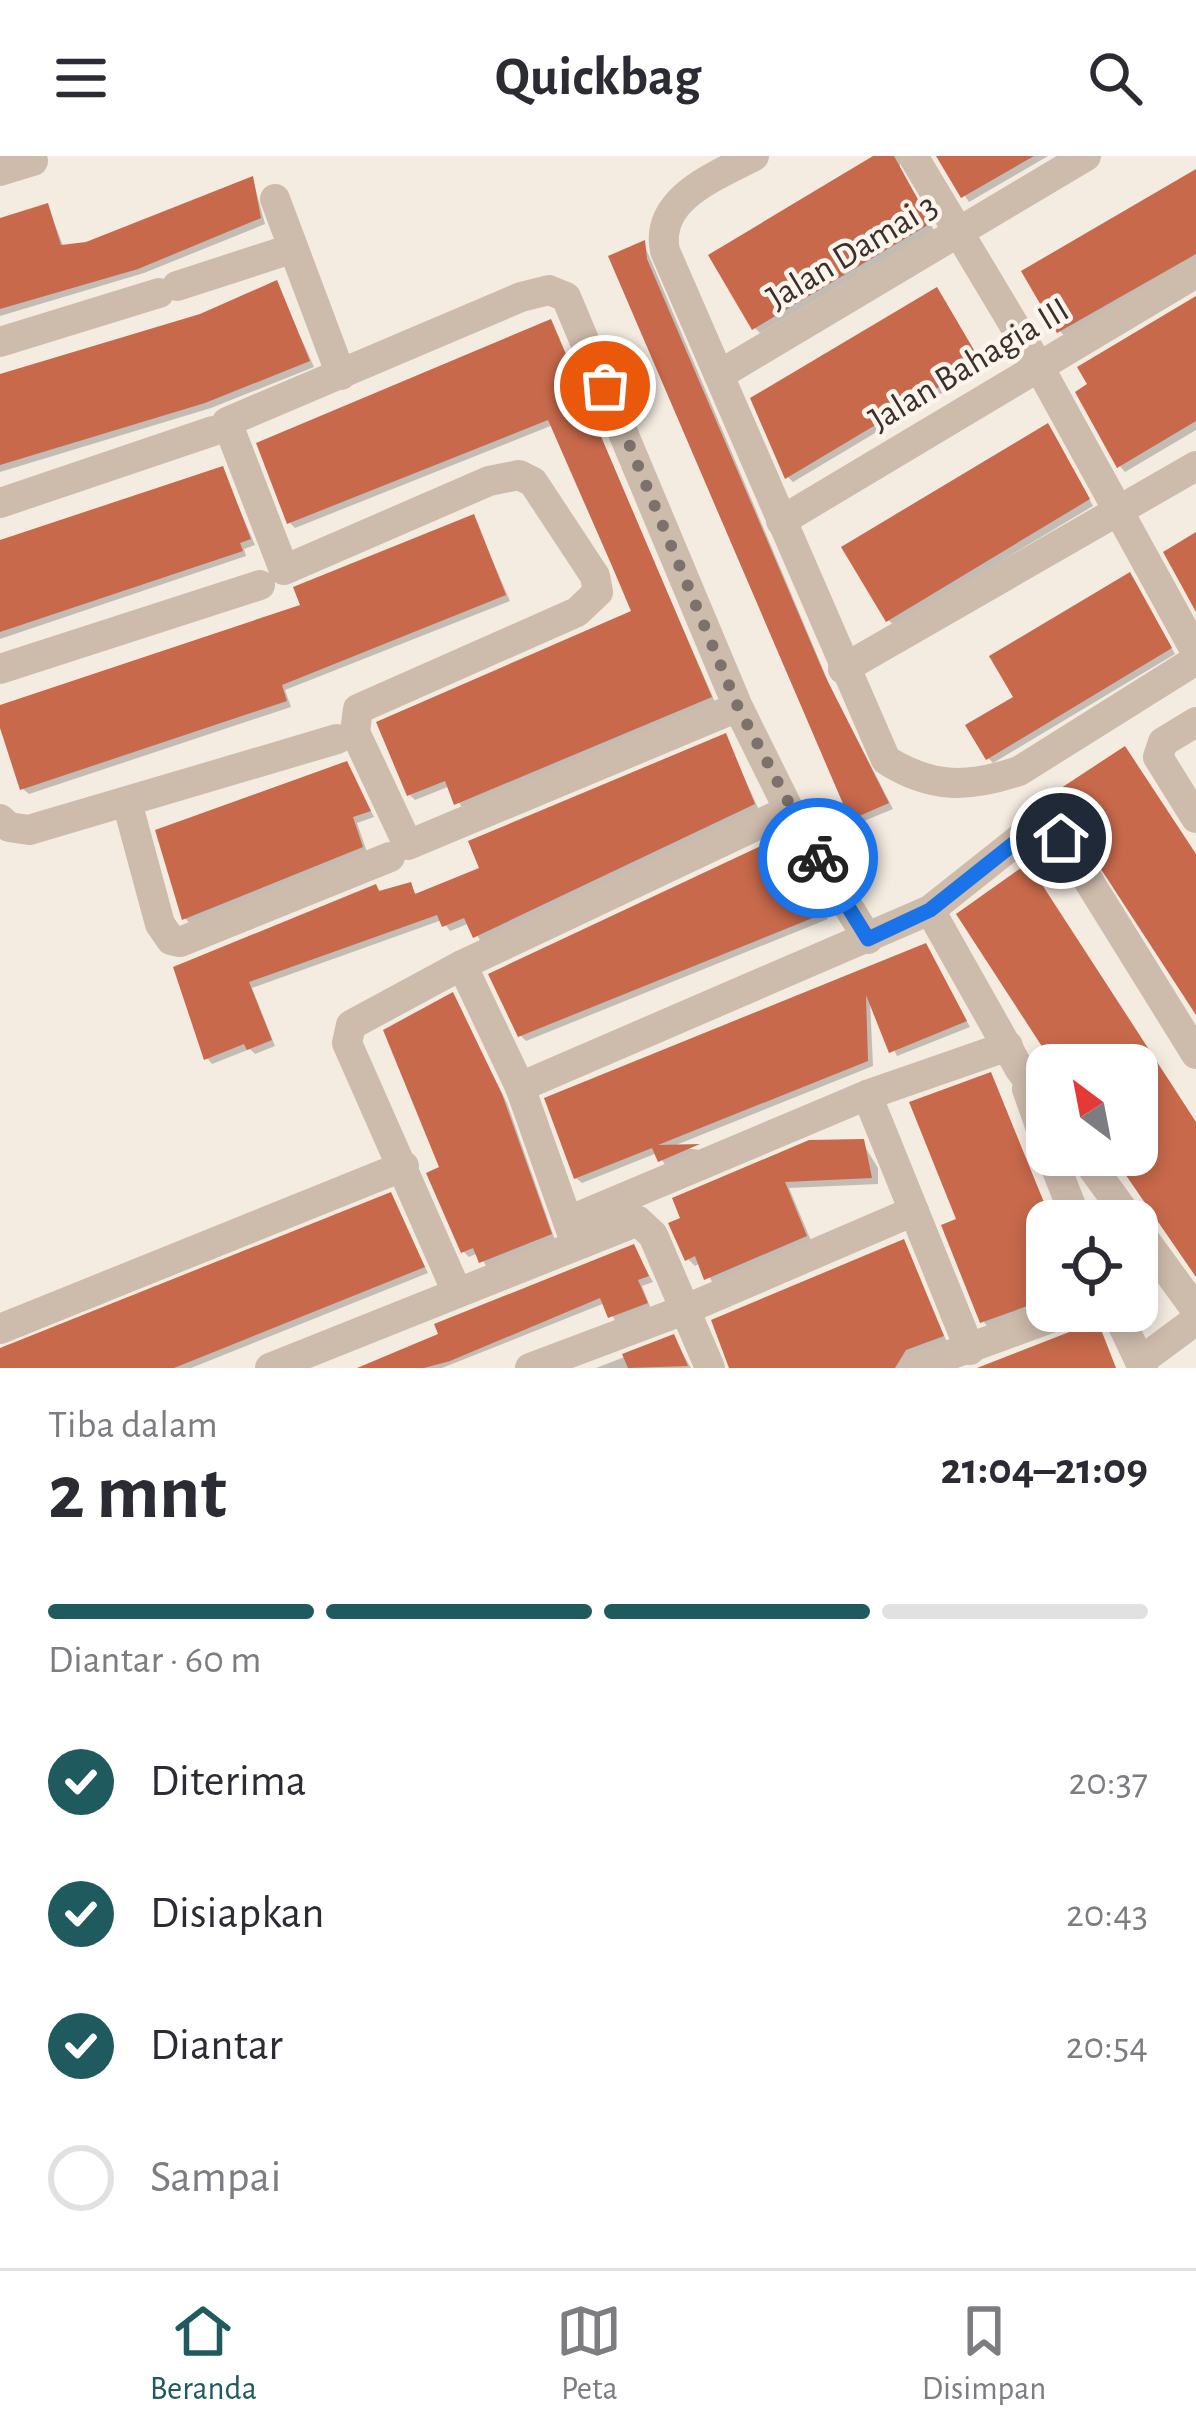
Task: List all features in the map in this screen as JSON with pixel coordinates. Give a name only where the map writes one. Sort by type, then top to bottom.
[{"type":"street","points":[[754,156],[688,192],[676,204],[662,239],[886,760],[941,785],[965,787],[1019,771],[1196,656],[1038,365],[914,156]]},
{"type":"street","name":"Jalan Damai 3","points":[[719,375],[1086,156]]},
{"type":"street","points":[[0,171],[33,160]]},
{"type":"street","points":[[274,199],[341,375]]},
{"type":"street","points":[[0,342],[291,249]]},
{"type":"street","name":"Jalan Bahagia III","points":[[781,520],[1196,273]]},
{"type":"street","points":[[738,707],[408,845],[355,732],[358,709],[577,613],[599,587],[533,482],[519,476],[489,482],[284,570],[227,422],[521,297],[549,290],[566,297],[738,707],[789,810],[868,939]]},
{"type":"street","points":[[0,503],[213,431]]},
{"type":"street","points":[[843,669],[1196,466]]},
{"type":"street","points":[[0,669],[260,585]]},
{"type":"street","points":[[1196,722],[1163,742],[1158,757],[1196,818]]},
{"type":"street","points":[[0,819],[16,830],[29,830],[337,739]]},
{"type":"street","points":[[127,802],[160,924],[172,940],[180,942],[390,856]]},
{"type":"street","points":[[457,1290],[346,1035],[356,1020],[789,810]]},
{"type":"street","points":[[520,1088],[930,910],[1022,837],[1040,830],[1055,833],[1196,1054]]},
{"type":"street","points":[[930,910],[1026,1075]]},
{"type":"street","points":[[462,965],[520,1088],[571,1232]]},
{"type":"street","points":[[270,1368],[457,1290],[867,1095],[1014,1057]]},
{"type":"street","points":[[1014,1057],[1026,1089]]},
{"type":"street","points":[[867,1095],[970,1350]]},
{"type":"street","points":[[0,1329],[404,1166]]},
{"type":"street","points":[[530,1368],[684,1310],[914,1211]]},
{"type":"street","points":[[571,1232],[646,1223],[710,1368]]},
{"type":"street","points":[[1158,1258],[1196,1310]]},
{"type":"street","points":[[1127,1332],[1143,1364],[1196,1320]]},
{"type":"street","points":[[914,1368],[1026,1328]]},
{"type":"building","points":[[873,156],[894,156],[931,223],[752,330],[708,255]]},
{"type":"building","points":[[936,156],[1034,156],[961,198]]},
{"type":"building","points":[[1196,169],[1196,254],[1057,333],[1021,271]]},
{"type":"building","points":[[253,176],[261,218],[138,269],[0,309],[0,218],[48,203],[61,245],[86,242]]},
{"type":"building","points":[[645,240],[647,259],[826,678],[889,803],[850,820],[608,256]]},
{"type":"building","points":[[277,280],[310,361],[205,403],[0,465],[0,374],[200,314]]},
{"type":"building","points":[[937,287],[981,362],[785,479],[750,398]]},
{"type":"building","points":[[1196,296],[1196,421],[1117,468],[1075,392],[1087,384],[1077,367]]},
{"type":"building","points":[[551,319],[712,697],[454,805],[445,781],[407,796],[376,722],[631,611],[612,566],[548,420],[287,524],[256,443]]},
{"type":"building","points":[[1048,423],[1090,499],[886,622],[841,547]]},
{"type":"building","points":[[223,466],[251,539],[240,543],[243,551],[0,632],[0,540]]},
{"type":"building","points":[[474,514],[506,595],[282,685],[287,701],[20,790],[0,728],[0,705],[300,605],[293,587]]},
{"type":"building","points":[[1196,532],[1196,612],[1163,552]]},
{"type":"building","points":[[1130,572],[1172,648],[986,760],[965,725],[1013,697],[989,656]]},
{"type":"building","points":[[726,733],[755,804],[473,938],[464,918],[442,927],[437,915],[249,982],[272,1040],[247,1050],[244,1044],[204,1060],[173,967],[376,884],[379,891],[411,882],[415,894],[479,868],[468,841]]},
{"type":"building","points":[[1125,746],[1196,854],[1196,1015],[1052,794]]},
{"type":"building","points":[[347,761],[371,811],[353,817],[363,847],[182,920],[155,830]]},
{"type":"building","points":[[782,836],[825,913],[518,1037],[488,974]]},
{"type":"building","points":[[1028,863],[1145,1044],[1040,1044],[956,914]]},
{"type":"building","points":[[926,943],[967,1021],[889,1053],[866,995],[868,1061],[658,1145],[700,1144],[658,1162],[652,1148],[574,1179],[544,1098]]},
{"type":"building","points":[[453,992],[502,1094],[552,1234],[479,1263],[473,1248],[461,1253],[426,1173],[439,1167],[383,1030]]},
{"type":"building","points":[[1158,1063],[1196,1122],[1196,1277],[1158,1222],[1158,1200],[1143,1200],[1126,1176],[1158,1176]]},
{"type":"building","points":[[991,1072],[1026,1158],[1026,1176],[1033,1176],[1043,1200],[1026,1200],[1026,1307],[980,1323],[941,1225],[956,1219],[909,1102]]},
{"type":"building","points":[[864,1139],[872,1178],[785,1182],[807,1236],[704,1280],[695,1256],[685,1261],[668,1223],[680,1218],[672,1198],[809,1140]]},
{"type":"building","points":[[391,1192],[425,1267],[174,1368],[0,1368],[0,1348]]},
{"type":"building","points":[[904,1239],[944,1336],[906,1350],[895,1368],[729,1368],[711,1320]]},
{"type":"building","points":[[634,1244],[649,1276],[638,1280],[648,1303],[608,1318],[600,1298],[450,1361],[424,1368],[357,1368],[438,1334],[434,1324]]},
{"type":"building","points":[[1069,1332],[1102,1332],[1116,1368],[977,1368]]},
{"type":"building","points":[[674,1334],[688,1366],[628,1368],[622,1354]]},
{"type":"way so far","points":[[605,386],[738,707],[818,858]]},
{"type":"route","points":[[818,858],[868,939],[930,910],[1022,837],[1040,830],[1061,838]]}]
